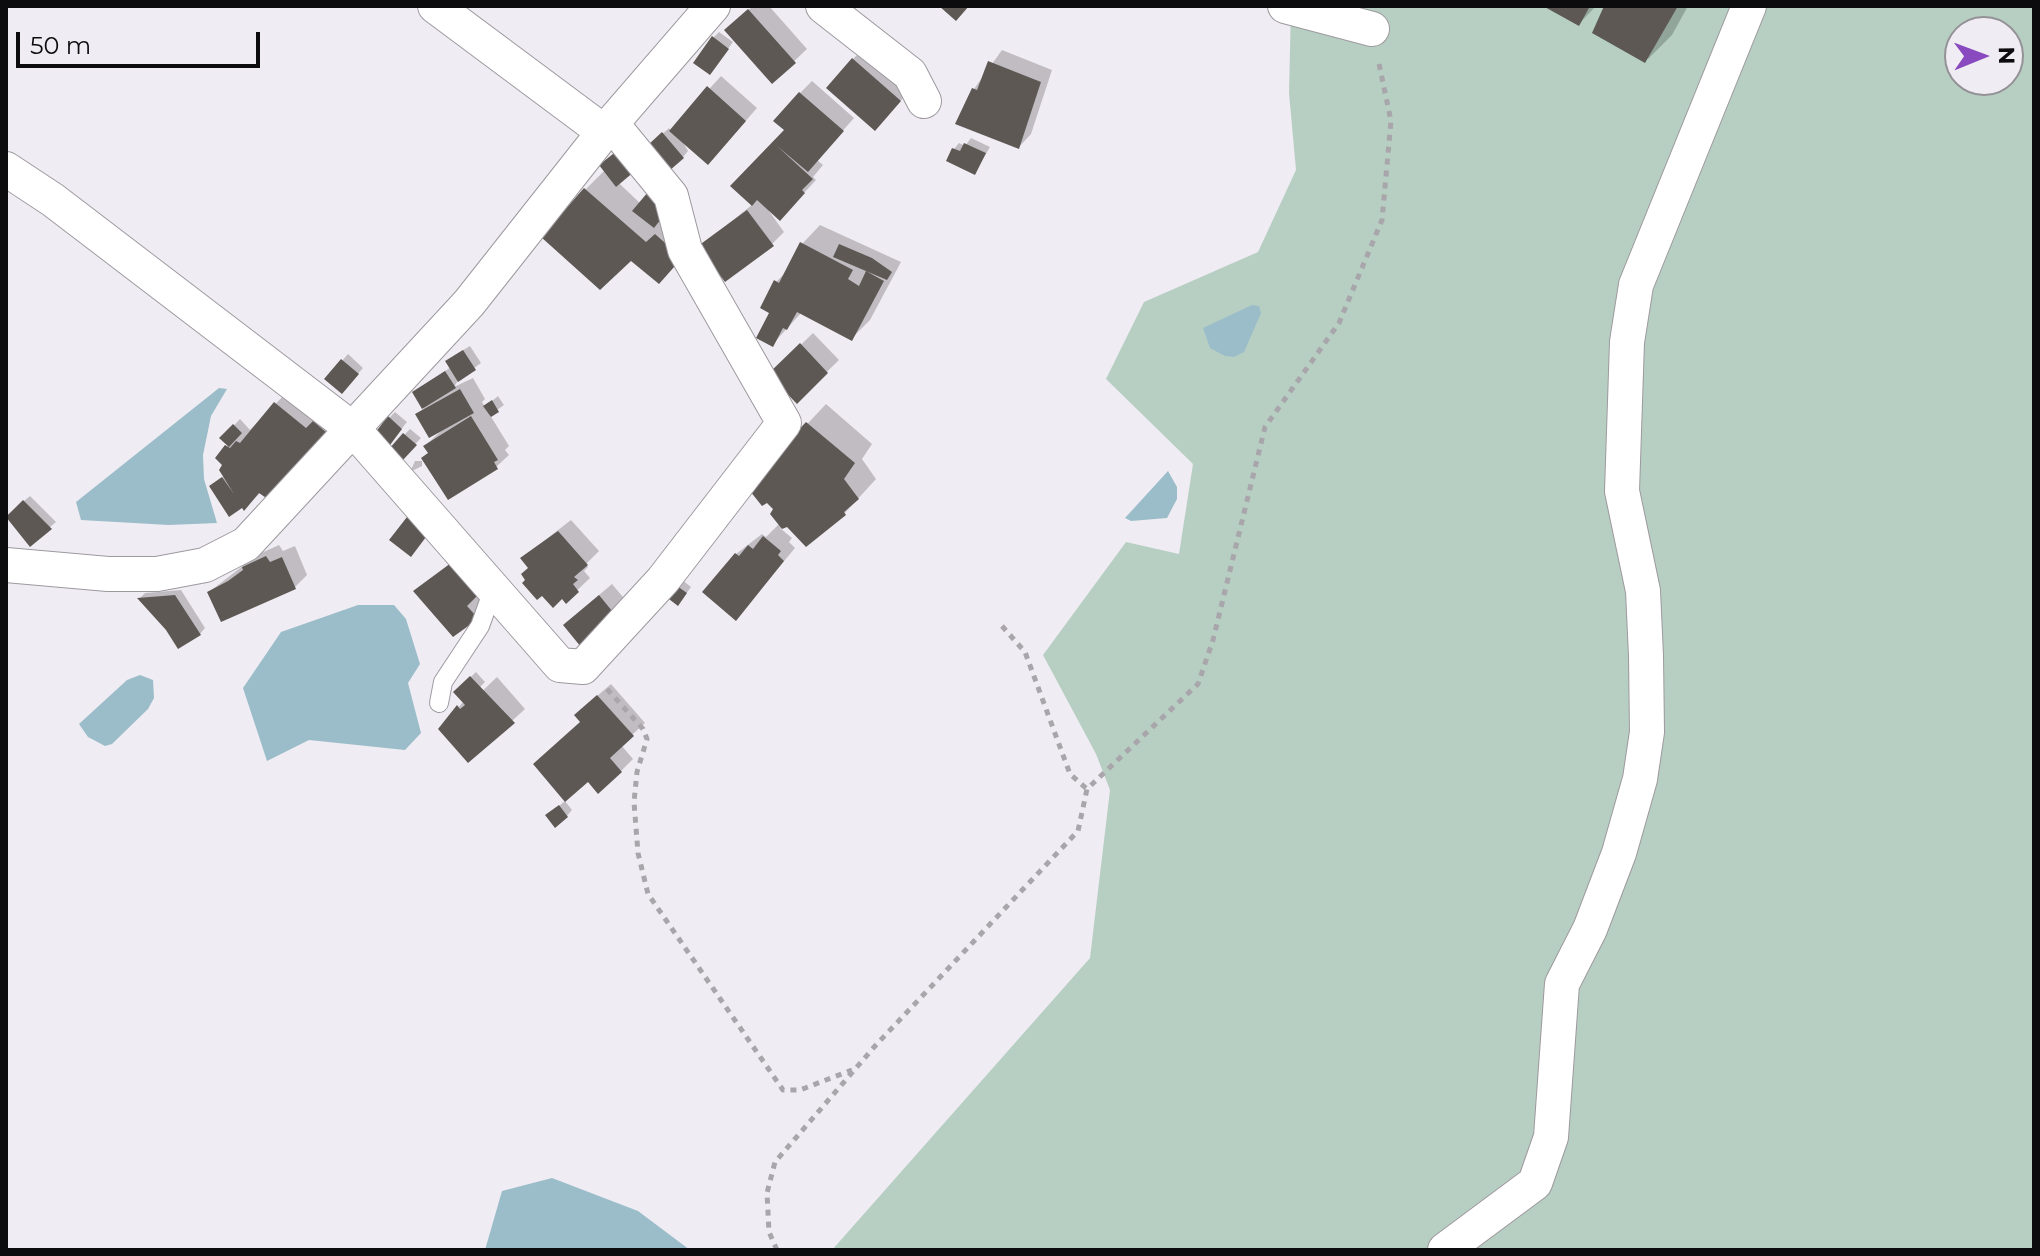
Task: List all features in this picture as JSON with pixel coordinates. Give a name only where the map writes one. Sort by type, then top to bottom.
[{"type":"street","points":[[6,169],[53,200],[354,430],[560,665],[583,667],[663,580],[784,423],[685,250],[671,196],[608,128],[435,6]]},
{"type":"street","points":[[6,565],[108,574],[157,574],[205,565],[246,544],[469,303],[608,128],[713,6]]},
{"type":"street","points":[[823,6],[910,74],[924,101]]},
{"type":"street","points":[[1285,6],[1372,29]]},
{"type":"street","points":[[1445,1250],[1535,1183],[1551,1137],[1562,984],[1590,929],[1619,853],[1640,779],[1647,732],[1646,656],[1643,591],[1622,491],[1627,342],[1636,285],[1749,6]]},
{"type":"lane","points":[[439,703],[443,682],[480,626],[494,587]]},
{"type":"path","points":[[777,1250],[769,1232],[767,1193],[775,1162],[856,1068],[1078,831],[1087,789],[1198,684],[1213,640],[1265,427],[1339,323],[1382,220],[1391,121],[1372,29]]},
{"type":"path","points":[[1002,626],[1025,652],[1070,774],[1087,789]]},
{"type":"path","points":[[583,667],[643,729],[647,739],[647,750],[637,772],[634,802],[638,853],[648,894],[670,928],[783,1090],[800,1090],[856,1068]]},
{"type":"green space","points":[[1291,6],[2034,6],[2034,1250],[832,1250],[1090,958],[1110,790],[1096,754],[1043,655],[1126,542],[1179,554],[1193,464],[1106,379],[1144,302],[1258,252],[1296,170],[1289,93]]},
{"type":"water","points":[[1252,305],[1259,306],[1261,313],[1244,352],[1234,357],[1225,356],[1210,348],[1203,328]]},
{"type":"water","points":[[219,388],[227,389],[211,416],[203,455],[204,479],[217,523],[169,525],[81,520],[76,502]]},
{"type":"water","points":[[1168,471],[1177,487],[1177,499],[1167,518],[1131,521],[1125,518]]},
{"type":"water","points":[[358,605],[394,605],[406,619],[420,664],[408,683],[421,733],[405,750],[309,740],[267,761],[243,688],[281,632]]},
{"type":"water","points":[[140,675],[153,680],[154,698],[148,709],[112,744],[105,746],[88,737],[79,724],[127,680]]},
{"type":"water","points":[[552,1178],[638,1211],[690,1250],[485,1250],[502,1191]]},
{"type":"building","points":[[939,6],[969,6],[956,21]]},
{"type":"building","points":[[1543,6],[1590,6],[1579,26]]},
{"type":"building","points":[[1604,6],[1678,6],[1645,63],[1592,33]]},
{"type":"building","points":[[748,9],[796,63],[772,84],[724,30]]},
{"type":"building","points":[[712,36],[729,49],[710,75],[693,63]]},
{"type":"building","points":[[852,58],[901,101],[875,131],[826,88]]},
{"type":"building","points":[[988,61],[1041,82],[1019,149],[955,124],[972,88],[977,90]]},
{"type":"building","points":[[707,86],[746,121],[708,165],[669,131]]},
{"type":"building","points":[[799,92],[844,131],[808,172],[777,146],[813,179],[780,221],[757,200],[752,206],[730,186],[784,130],[773,121]]},
{"type":"building","points":[[662,132],[684,158],[669,171],[648,145]]},
{"type":"building","points":[[964,143],[986,153],[975,175],[946,161],[952,148],[960,151]]},
{"type":"building","points":[[618,150],[635,171],[616,187],[599,165]]},
{"type":"building","points":[[584,188],[646,242],[655,234],[682,258],[659,284],[631,261],[600,290],[541,237]]},
{"type":"building","points":[[648,192],[669,209],[654,228],[632,211]]},
{"type":"building","points":[[747,210],[774,246],[725,282],[698,246]]},
{"type":"building","points":[[800,242],[853,270],[848,279],[859,286],[866,271],[884,281],[852,341],[797,312],[787,330],[783,328],[773,347],[756,338],[769,313],[760,308],[774,280],[779,283]]},
{"type":"building","points":[[839,244],[872,258],[892,272],[887,280],[833,257]]},
{"type":"building","points":[[800,343],[828,373],[797,404],[768,374]]},
{"type":"building","points":[[463,350],[476,370],[458,382],[445,361]]},
{"type":"building","points":[[341,359],[359,374],[342,394],[324,379]]},
{"type":"building","points":[[445,371],[456,388],[422,409],[412,392]]},
{"type":"building","points":[[460,389],[474,413],[429,438],[415,414]]},
{"type":"building","points":[[492,400],[499,412],[491,417],[483,406]]},
{"type":"building","points":[[274,402],[306,428],[313,421],[327,433],[272,502],[259,493],[244,511],[242,508],[229,517],[209,486],[222,477],[234,494],[219,470],[222,465],[215,458],[225,445],[230,448],[236,441],[240,443]]},
{"type":"building","points":[[388,416],[402,429],[390,445],[375,433]]},
{"type":"building","points":[[471,416],[498,460],[494,462],[498,469],[448,500],[421,458],[428,453],[423,446]]},
{"type":"building","points":[[806,422],[855,463],[844,479],[859,499],[844,512],[846,515],[806,547],[787,527],[782,529],[770,514],[773,509],[767,503],[762,506],[746,486]]},
{"type":"building","points":[[233,424],[242,433],[229,447],[219,438]]},
{"type":"building","points":[[403,433],[417,445],[402,461],[389,449]]},
{"type":"building","points":[[23,500],[52,529],[30,547],[6,517]]},
{"type":"building","points":[[407,517],[429,533],[411,557],[389,540]]},
{"type":"building","points":[[558,531],[588,565],[574,577],[578,580],[573,584],[579,592],[566,604],[562,599],[553,608],[542,596],[537,600],[522,583],[525,580],[521,574],[528,568],[520,558]]},
{"type":"building","points":[[763,536],[781,551],[778,555],[784,561],[736,621],[702,592],[735,553],[739,556],[748,545],[753,549]]},
{"type":"building","points":[[266,556],[270,562],[282,557],[296,589],[221,622],[207,592],[228,581],[243,570],[242,567]]},
{"type":"building","points":[[451,563],[480,593],[467,606],[476,616],[471,624],[453,637],[413,591]]},
{"type":"building","points":[[674,584],[687,593],[678,606],[665,596]]},
{"type":"building","points":[[175,595],[201,635],[178,649],[166,630],[137,598]]},
{"type":"building","points":[[599,595],[617,617],[581,647],[563,625]]},
{"type":"building","points":[[470,676],[515,723],[468,763],[438,729],[457,705],[460,709],[465,705],[453,692]]},
{"type":"building","points":[[597,695],[634,736],[610,758],[622,772],[598,794],[588,782],[565,802],[533,764],[580,722],[574,715]]},
{"type":"building","points":[[559,805],[568,817],[555,828],[545,815]]}]
